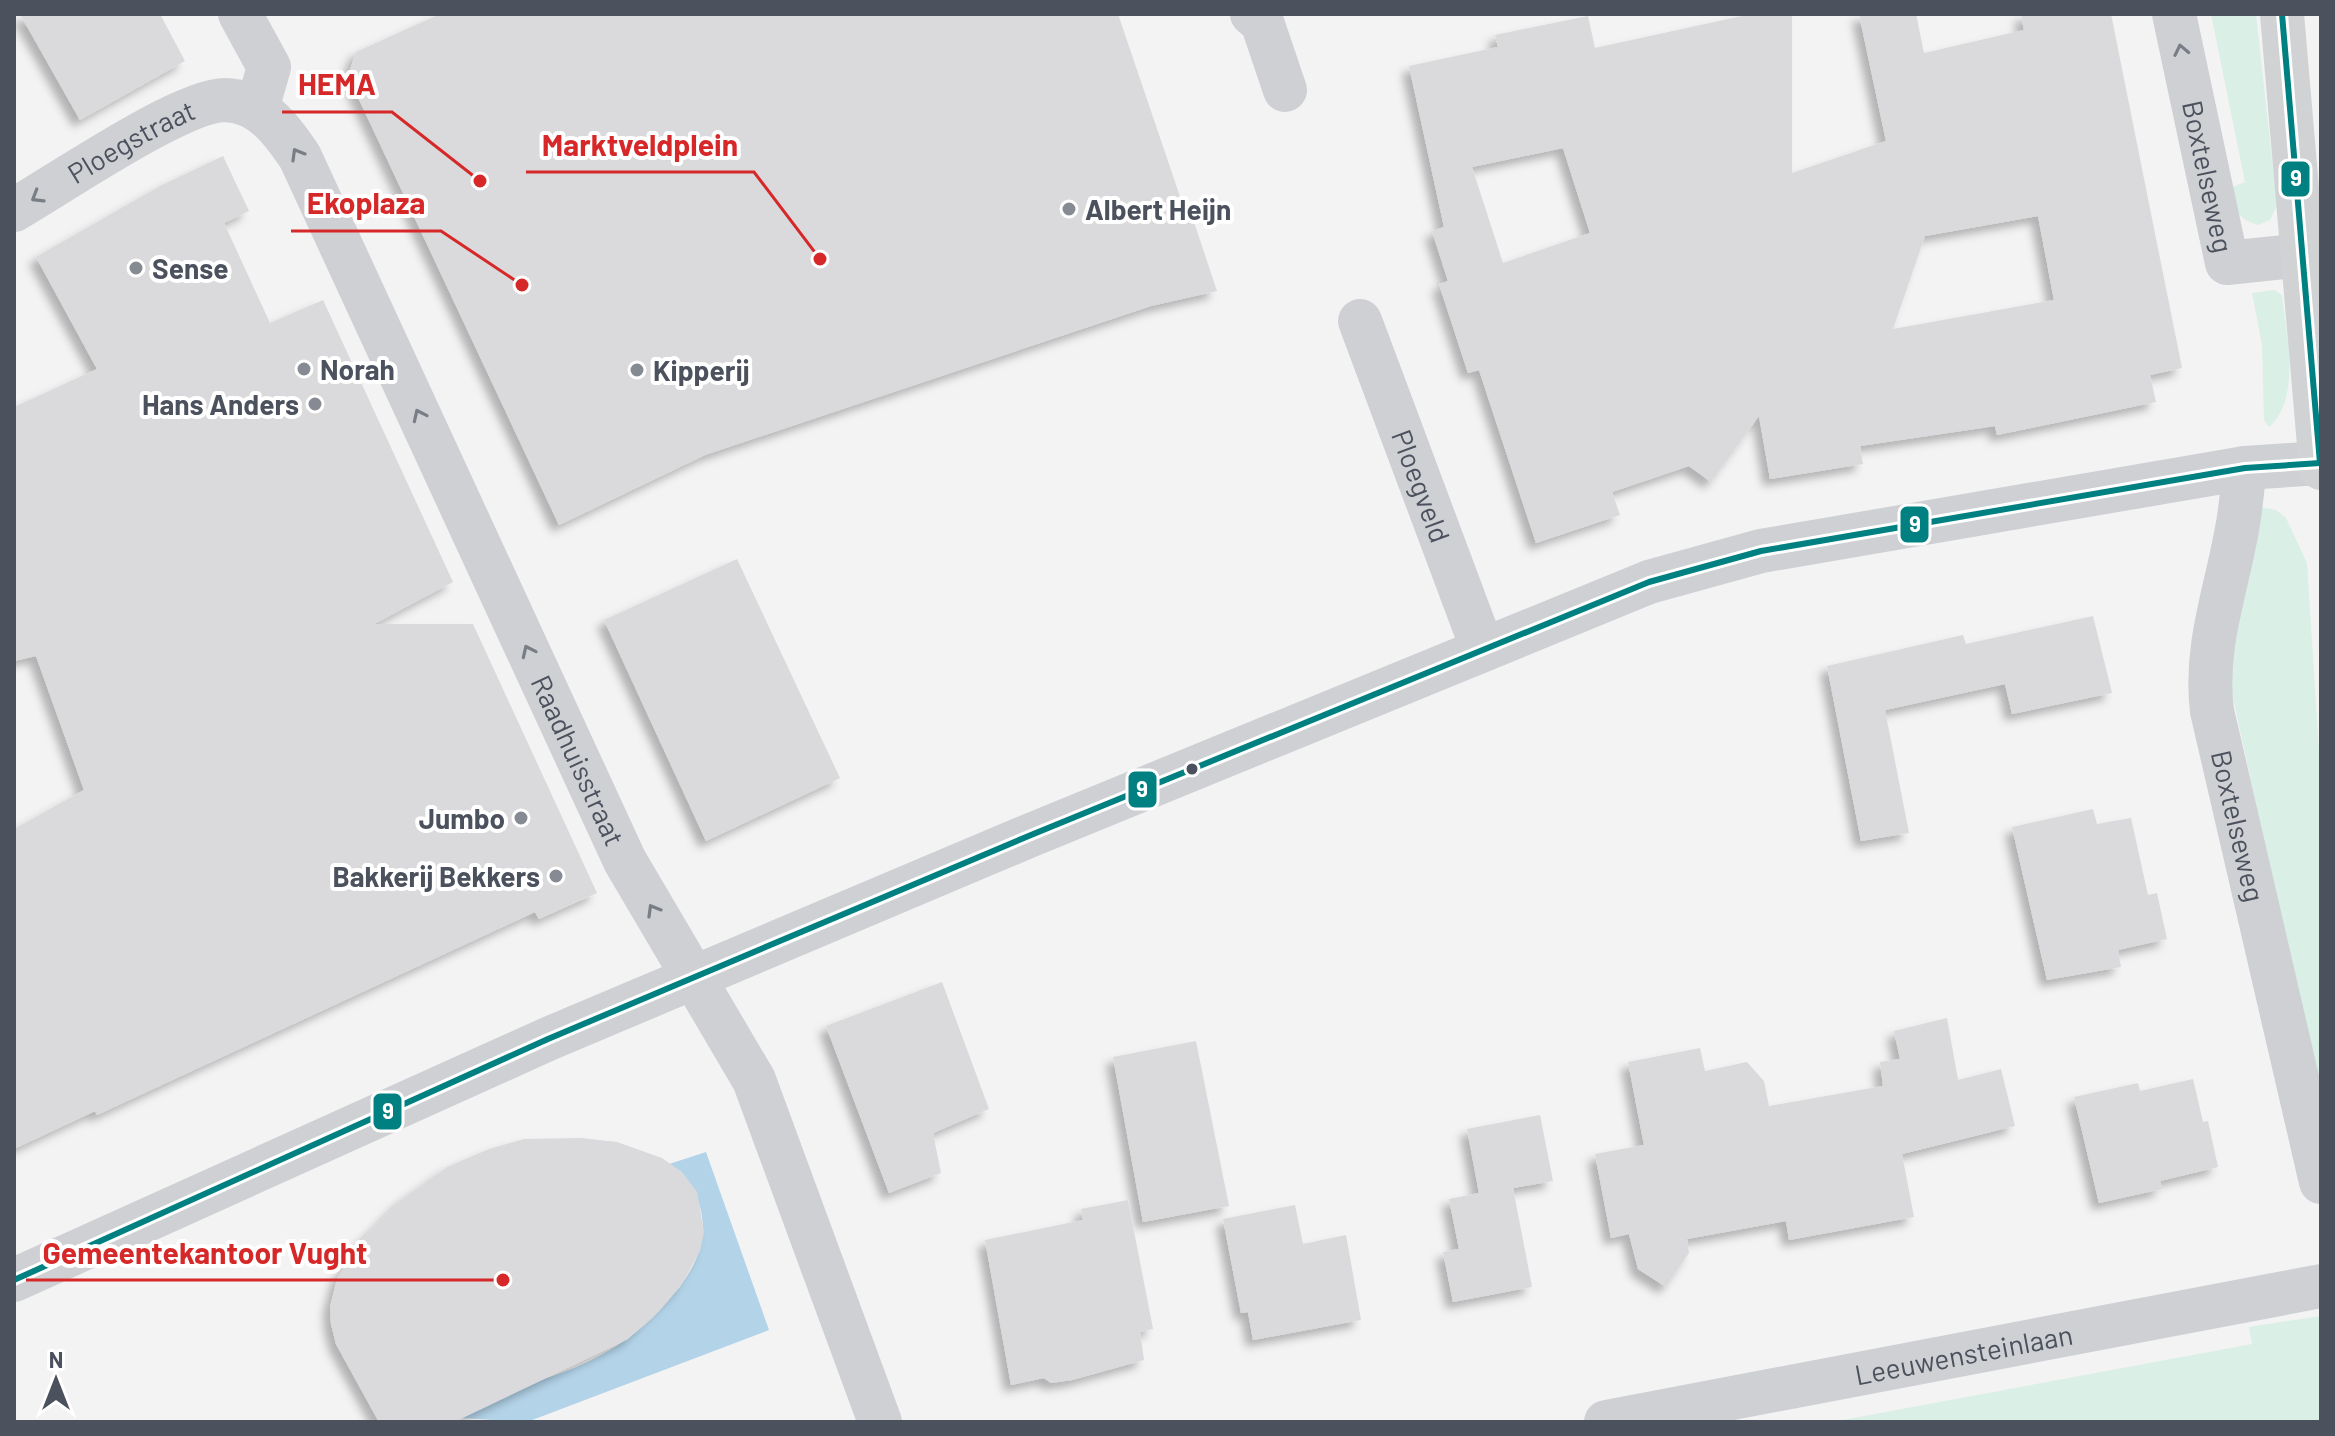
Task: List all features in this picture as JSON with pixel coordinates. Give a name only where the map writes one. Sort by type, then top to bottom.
[{"type":"street","points":[[240,14],[269,67],[257,109]]},
{"type":"street","points":[[1252,14],[1262,22],[1285,90]]},
{"type":"street","name":"Boxtelseweg","points":[[2174,14],[2227,263],[2304,255]]},
{"type":"street","points":[[14,1280],[692,978],[1649,582],[1761,551],[2245,468],[2321,466],[2282,14]]},
{"type":"street","name":"Ploegstraat","points":[[14,210],[187,108],[225,100],[257,109]]},
{"type":"street","name":"Raadhuisstraat","points":[[257,109],[280,126],[300,157],[625,861],[754,1080],[880,1422]]},
{"type":"street","name":"Ploegveld","points":[[1360,321],[1483,650]]},
{"type":"street","name":"Boxtelseweg","points":[[2245,468],[2237,530],[2211,641],[2208,680],[2215,727],[2321,1182]]},
{"type":"street","name":"Leeuwensteinlaan","points":[[1606,1422],[2321,1286]]},
{"type":"green space","points":[[2211,14],[2256,14],[2277,205],[2270,220],[2258,225],[2241,216],[2231,195],[2230,188],[2245,182]]},
{"type":"green space","points":[[2274,290],[2282,295],[2289,382],[2286,399],[2269,427],[2264,420],[2262,345],[2252,293]]},
{"type":"green space","points":[[2260,507],[2276,510],[2286,518],[2307,563],[2319,751],[2321,1105],[2229,679]]},
{"type":"green space","points":[[2321,1316],[2321,1422],[1832,1422],[2252,1344],[2249,1327]]},
{"type":"water","points":[[706,1152],[769,1330],[527,1422],[375,1413],[534,1382],[572,1369],[640,1329],[684,1280],[701,1243],[701,1209],[697,1199],[686,1180],[669,1164]]},
{"type":"building","points":[[20,14],[160,14],[185,61],[80,120]]},
{"type":"building","points":[[440,14],[1118,14],[1189,223],[1194,222],[1217,291],[1151,306],[705,455],[559,525],[348,76],[356,52]]},
{"type":"building","points":[[1751,14],[1792,14],[1792,173],[1886,141],[1859,14],[1916,14],[1924,53],[2024,30],[2021,14],[2111,14],[2182,368],[2150,375],[2156,402],[1997,435],[1995,426],[1860,446],[1863,464],[1770,479],[1759,416],[1711,482],[1689,466],[1612,492],[1620,515],[1536,543],[1479,370],[1468,373],[1439,284],[1448,281],[1432,231],[1444,227],[1409,66],[1498,47],[1495,35],[1588,16],[1595,48]],"holes":[[[1563,148],[1590,233],[1503,263],[1472,167]],[[2038,216],[2054,300],[1893,329],[1925,236]]]},
{"type":"building","points":[[223,156],[249,211],[224,223],[270,323],[323,300],[453,582],[374,624],[473,624],[597,893],[539,919],[535,912],[97,1115],[95,1111],[14,1149],[14,829],[84,790],[36,656],[14,661],[14,407],[97,369],[36,257],[160,186]]},
{"type":"building","points":[[737,559],[840,778],[706,841],[604,620]]},
{"type":"building","points":[[2093,616],[2112,693],[2012,714],[2005,684],[1885,710],[1909,833],[1861,841],[1827,666],[1963,635],[1966,644]]},
{"type":"building","points":[[2093,809],[2097,824],[2131,818],[2148,895],[2157,893],[2167,939],[2118,950],[2121,967],[2047,980],[2012,827]]},
{"type":"building","points":[[942,982],[989,1109],[933,1133],[941,1173],[889,1193],[826,1026]]},
{"type":"building","points":[[1947,1018],[1958,1080],[2001,1069],[2015,1126],[1902,1154],[1914,1217],[1789,1240],[1786,1221],[1687,1239],[1689,1253],[1666,1287],[1638,1269],[1629,1234],[1611,1238],[1595,1154],[1644,1145],[1628,1062],[1700,1048],[1705,1071],[1747,1062],[1764,1081],[1769,1106],[1883,1086],[1880,1062],[1900,1059],[1894,1031]]},
{"type":"building","points":[[1196,1041],[1229,1206],[1143,1222],[1113,1057]]},
{"type":"building","points":[[2193,1079],[2203,1122],[2208,1121],[2218,1167],[2160,1181],[2162,1189],[2099,1203],[2074,1097],[2138,1083],[2140,1091]]},
{"type":"building","points":[[1540,1115],[1553,1181],[1513,1188],[1532,1287],[1453,1302],[1443,1252],[1459,1249],[1449,1199],[1479,1193],[1467,1129]]},
{"type":"building","points":[[581,1138],[617,1142],[662,1158],[682,1172],[697,1192],[704,1232],[700,1251],[680,1287],[628,1339],[454,1422],[379,1422],[336,1344],[331,1324],[330,1307],[337,1279],[362,1240],[401,1200],[447,1167],[489,1149],[524,1139]]},
{"type":"building","points":[[1128,1200],[1153,1329],[1140,1332],[1144,1360],[1072,1380],[1051,1383],[1044,1378],[1011,1385],[985,1240],[1083,1220],[1081,1209]]},
{"type":"building","points":[[1295,1205],[1303,1244],[1346,1235],[1361,1320],[1253,1340],[1248,1312],[1241,1313],[1223,1219]]},
{"type":"transit line","name":"9","points":[[2282,14],[2320,463]]},
{"type":"transit line","name":"9","points":[[14,1280],[548,1039],[1031,835],[1649,582],[1761,551],[2245,468],[2320,463]]},
{"type":"place","name":"HEMA","points":[[480,181]]},
{"type":"place","name":"Albert Heijn","points":[[1069,209]]},
{"type":"place","name":"Marktveldplein","points":[[820,259]]},
{"type":"place","name":"Sense","points":[[136,268]]},
{"type":"place","name":"Ekoplaza","points":[[522,285]]},
{"type":"place","name":"Norah","points":[[304,369]]},
{"type":"place","name":"Kipperij","points":[[637,370]]},
{"type":"place","name":"Hans Anders","points":[[315,404]]},
{"type":"place","name":"Jumbo","points":[[521,818]]},
{"type":"place","name":"Bakkerij Bekkers","points":[[556,876]]},
{"type":"place","name":"Gemeentekantoor Vught","points":[[503,1280]]}]
